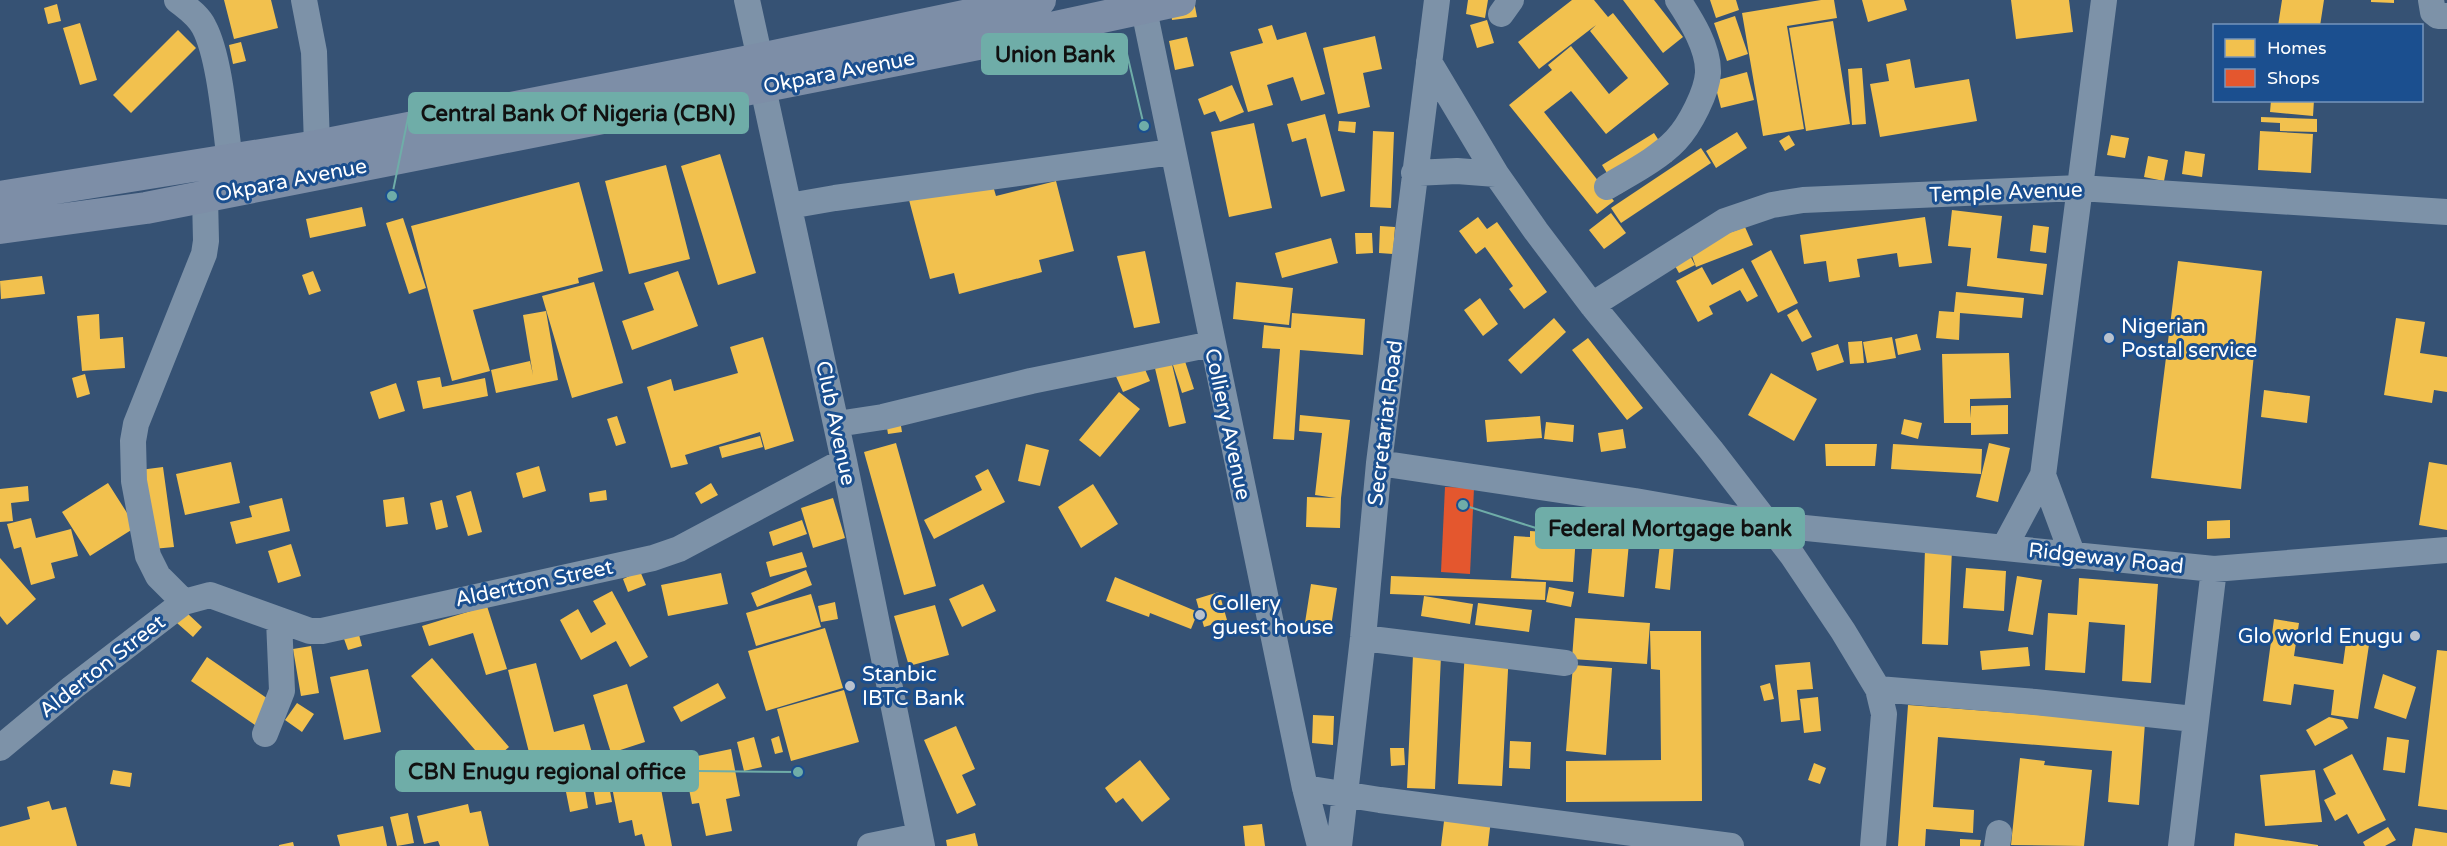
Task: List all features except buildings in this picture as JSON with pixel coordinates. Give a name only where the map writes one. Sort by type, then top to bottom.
[{"type":"main road","name":"Okpara Avenue","points":[[761,73],[1040,0]]},
{"type":"main road","name":"Okpara Avenue","points":[[0,228],[146,208],[205,197],[320,160],[761,73],[1143,4],[1180,0]]},
{"type":"main road","name":"Okpara Avenue","points":[[0,197],[231,161],[320,160]]},
{"type":"street","points":[[177,0],[205,27],[217,74],[231,161]]},
{"type":"street","points":[[304,0],[314,52],[320,160]]},
{"type":"street","name":"Club Avenue","points":[[747,0],[837,424],[921,841]]},
{"type":"street","name":"Secretariat Road","points":[[1339,846],[1363,638],[1379,463],[1437,0]]},
{"type":"street","points":[[1607,187],[1651,160],[1676,140],[1691,118],[1700,99],[1708,73],[1704,53],[1691,20],[1678,0]]},
{"type":"street","points":[[2005,546],[2043,475],[2104,0]]},
{"type":"street","points":[[2431,0],[2433,12],[2447,16]]},
{"type":"street","name":"Colliery Avenue","points":[[1143,4],[1305,788],[1320,846]]},
{"type":"street","points":[[1429,62],[1496,174],[1592,305],[1711,450],[1792,555],[1878,689],[1884,714],[1873,846]]},
{"type":"street","points":[[789,206],[1172,152]]},
{"type":"street","points":[[1414,173],[1457,171],[1496,174]]},
{"type":"street","name":"Temple Avenue","points":[[1592,305],[1725,221],[1772,205],[1803,200],[2080,188],[2447,212]]},
{"type":"street","points":[[184,602],[158,576],[148,556],[134,481],[133,441],[136,424],[204,254],[207,241],[205,197]]},
{"type":"street","points":[[837,424],[883,417],[1031,381],[1212,344]]},
{"type":"street","name":"Aldertton Street","points":[[210,595],[310,632],[322,631],[652,558],[680,549],[844,461]]},
{"type":"street","name":"Ridgeway Road","points":[[1379,463],[1635,501],[1766,524],[2005,546],[2073,556],[2214,569],[2447,550]]},
{"type":"street","points":[[2043,475],[2073,556]]},
{"type":"street","points":[[2181,846],[2194,719],[2214,569]]},
{"type":"street","name":"Alderton Street","points":[[0,748],[72,688],[184,602],[210,595]]},
{"type":"street","points":[[264,734],[282,691],[279,620]]},
{"type":"street","points":[[1363,638],[1565,663]]},
{"type":"street","points":[[1878,689],[2035,702],[2194,719]]},
{"type":"street","points":[[1305,788],[1346,796],[1731,846]]},
{"type":"street","points":[[870,846],[921,841]]},
{"type":"place","name":"Union Bank","points":[[1144,126]]},
{"type":"place","name":"Central Bank Of Nigeria (CBN)","points":[[392,196]]},
{"type":"place","name":"Nigerian Postal service","points":[[2109,338]]},
{"type":"place","name":"Federal Mortgage bank","points":[[1463,505]]},
{"type":"place","name":"Collery guest house","points":[[1200,615]]},
{"type":"place","name":"Glo world Enugu","points":[[2415,636]]},
{"type":"place","name":"Stanbic IBTC Bank","points":[[850,686]]},
{"type":"place","name":"CBN Enugu regional office","points":[[798,772]]}]
